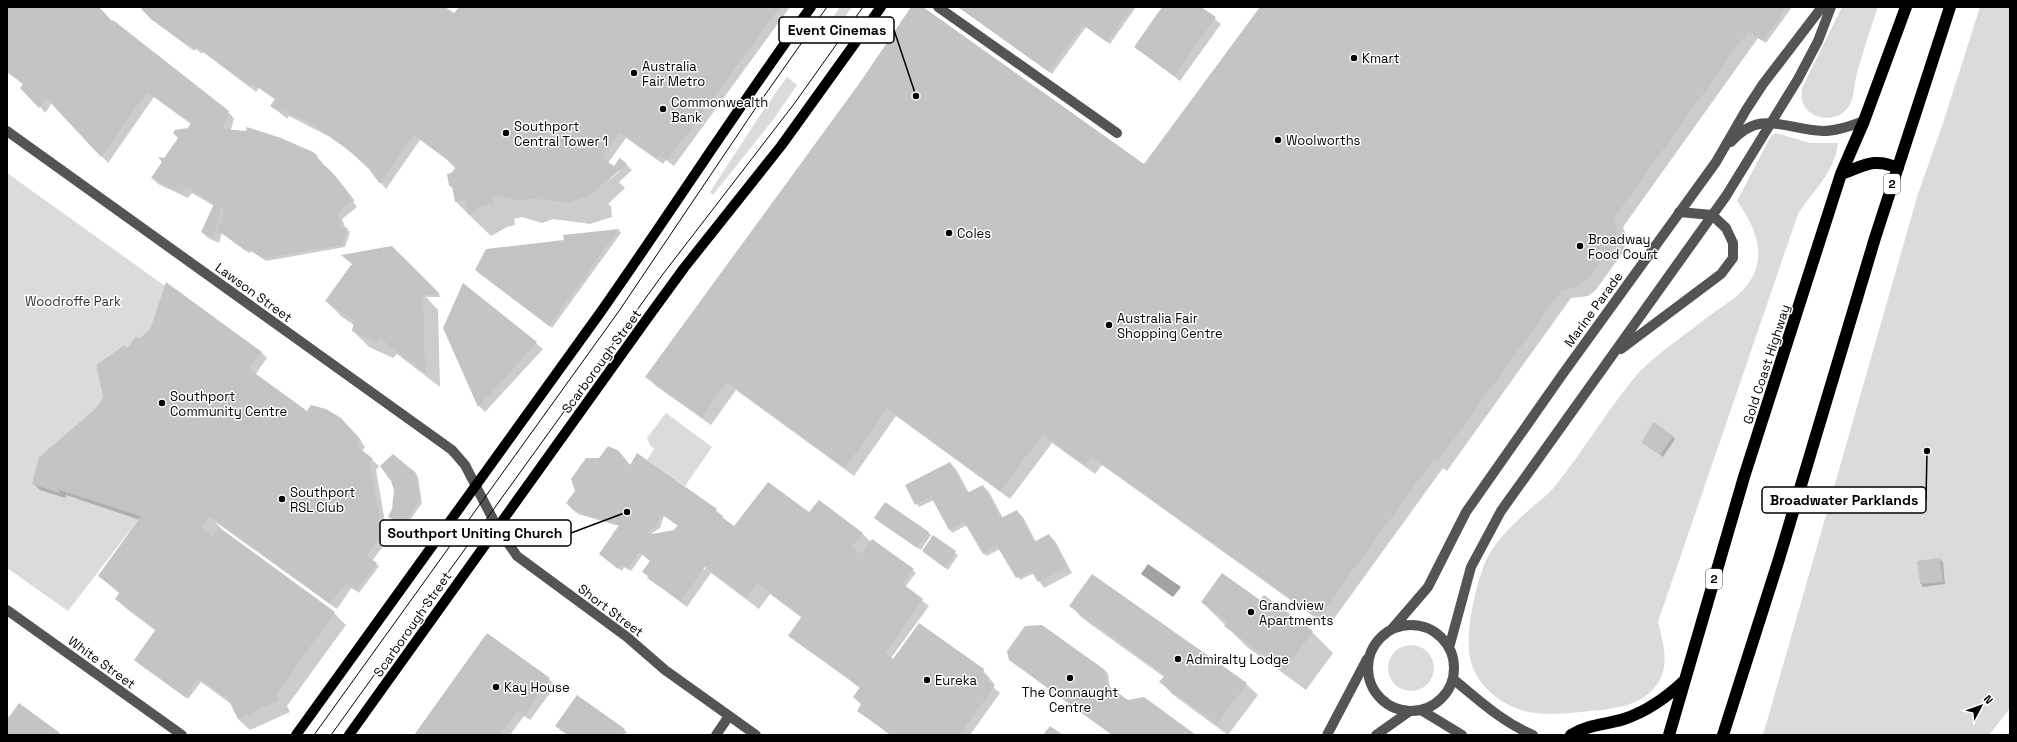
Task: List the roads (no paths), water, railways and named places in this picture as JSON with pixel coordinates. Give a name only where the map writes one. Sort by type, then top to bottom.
[{"type":"highway","name":"Gold Coast Highway","points":[[1669,735],[1744,477],[1842,174],[1864,121],[1906,7]]},
{"type":"highway","name":"2","points":[[1723,735],[1779,559],[1898,168],[1950,7]]},
{"type":"highway","points":[[1842,174],[1877,162],[1884,162],[1898,168]]},
{"type":"highway","points":[[1571,735],[1583,728],[1623,720],[1645,712],[1665,698],[1684,681]]},
{"type":"main road","points":[[296,735],[431,550],[476,484],[645,250],[722,132],[811,7]]},
{"type":"main road","name":"Scarborough Street","points":[[349,735],[684,268],[781,146],[881,7]]},
{"type":"street","points":[[938,7],[1117,133]]},
{"type":"street","name":"Marine Parade","points":[[1392,630],[1428,587],[1466,512],[1678,212],[1721,155],[1746,110],[1776,66],[1822,7]]},
{"type":"street","points":[[1449,648],[1470,566],[1501,511],[1712,215],[1798,79],[1815,47],[1831,7]]},
{"type":"street","points":[[1721,155],[1737,136],[1750,126],[1772,122],[1822,131],[1838,130],[1864,121]]},
{"type":"street","name":"Lawson Street","points":[[7,130],[452,450],[465,466],[476,484]]},
{"type":"street","points":[[1613,355],[1721,274],[1728,267],[1733,258],[1733,244],[1726,228],[1712,215],[1678,212]]},
{"type":"street","name":"Short Street","points":[[476,484],[507,545],[522,561],[627,637],[665,670],[756,735]]},
{"type":"street","name":"White Street","points":[[7,610],[182,735]]},
{"type":"street","points":[[1327,735],[1375,644],[1392,630],[1404,626],[1417,626],[1430,630],[1441,638],[1449,648],[1452,658],[1453,678],[1448,690],[1441,699],[1432,706],[1421,710],[1410,711],[1397,709],[1385,703],[1376,694],[1370,682],[1367,669],[1369,656],[1375,644]]},
{"type":"street","points":[[1453,678],[1490,710],[1515,727],[1533,735]]},
{"type":"street","points":[[1421,710],[1462,735]]},
{"type":"street","points":[[1376,735],[1410,711]]},
{"type":"street","points":[[716,735],[730,716]]},
{"type":"tram line","points":[[314,735],[619,311],[755,109],[827,7]]},
{"type":"tram line","points":[[331,735],[663,274],[794,104],[863,7]]},
{"type":"place","name":"Kmart","points":[[1354,58]]},
{"type":"place","name":"Australia Fair Metro","points":[[634,73]]},
{"type":"place","name":"Event Cinemas","points":[[916,96]]},
{"type":"place","name":"Commonwealth Bank","points":[[663,109]]},
{"type":"place","name":"Southport Central Tower 1","points":[[506,133]]},
{"type":"place","name":"Woolworths","points":[[1278,140]]},
{"type":"place","name":"Coles","points":[[949,233]]},
{"type":"place","name":"Broadway Food Court","points":[[1580,246]]},
{"type":"place","name":"Australia Fair Shopping Centre","points":[[1109,325]]},
{"type":"place","name":"Southport Community Centre","points":[[162,403]]},
{"type":"place","name":"Broadwater Parklands","points":[[1927,451]]},
{"type":"place","name":"Southport RSL Club","points":[[282,499]]},
{"type":"place","name":"Southport Uniting Church","points":[[627,512]]},
{"type":"place","name":"Grandview Apartments","points":[[1251,612]]},
{"type":"place","name":"Admiralty Lodge","points":[[1178,659]]},
{"type":"place","name":"The Connaught Centre","points":[[1070,678]]},
{"type":"place","name":"Eureka","points":[[927,680]]},
{"type":"place","name":"Kay House","points":[[496,687]]},
{"type":"park label","name":"Woodroffe Park","points":[[73,301]]}]
